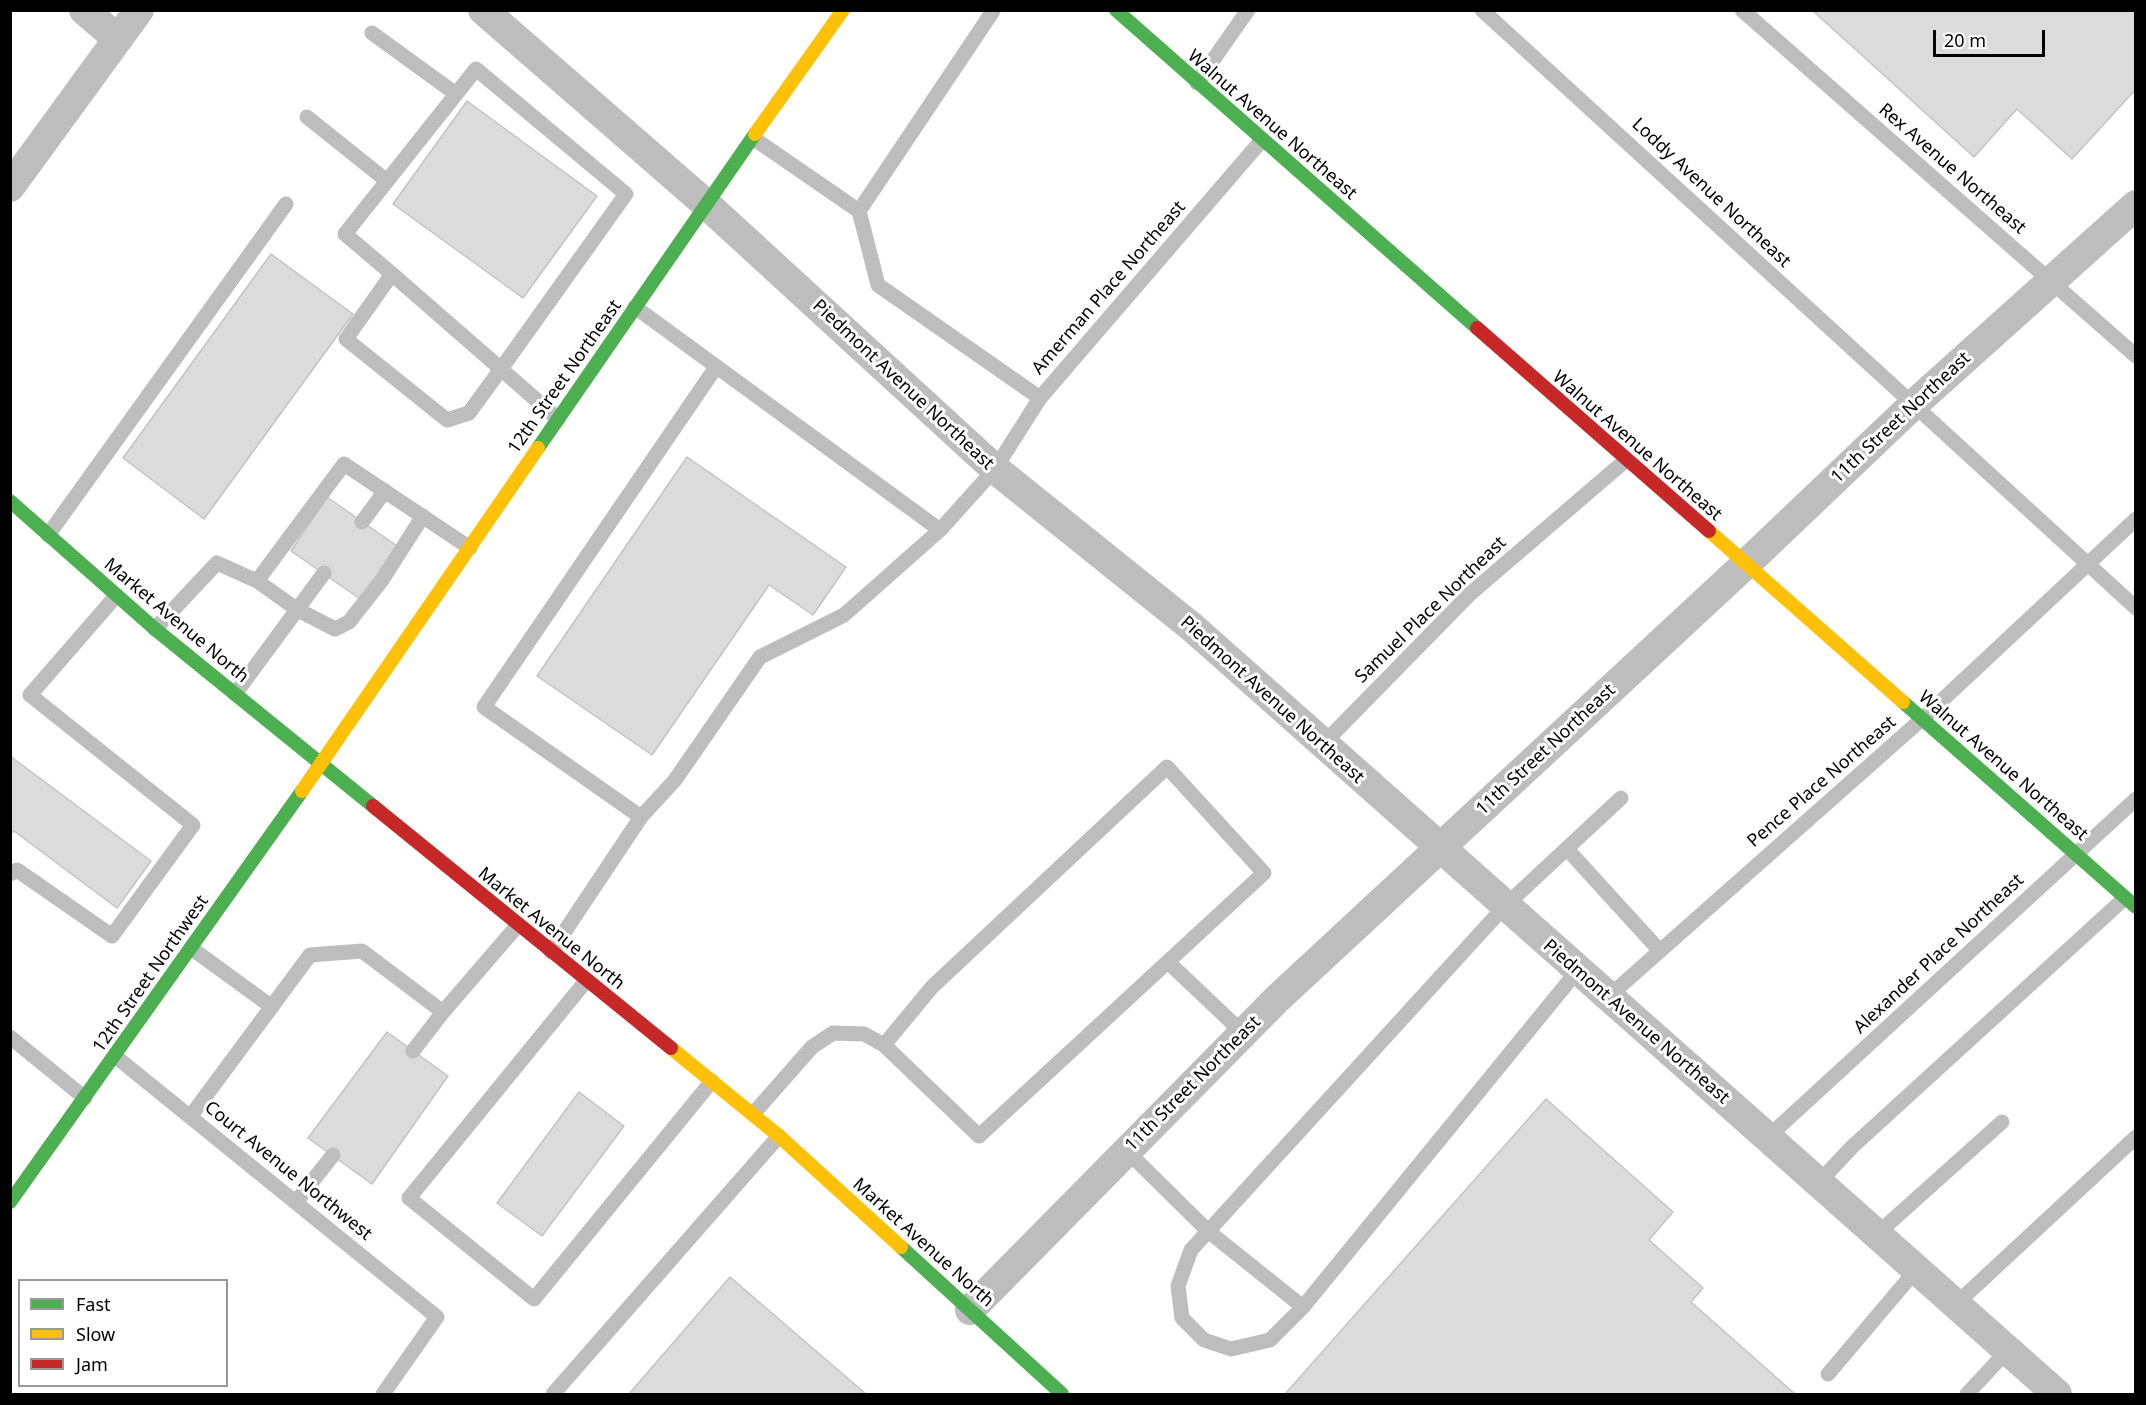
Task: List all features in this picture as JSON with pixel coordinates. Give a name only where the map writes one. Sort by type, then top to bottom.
[{"type":"main road","name":"12th Street Northeast","points":[[320,765],[706,204],[843,10]]},
{"type":"main road","name":"Walnut Avenue Northeast","points":[[1116,10],[2130,902]]},
{"type":"main road","name":"Market Avenue North","points":[[10,501],[155,629],[586,981],[753,1114],[1062,1395]]},
{"type":"main road","name":"12th Street Northwest","points":[[10,1202],[320,765]]},
{"type":"street","points":[[84,10],[118,39]]},
{"type":"street","points":[[10,187],[139,10]]},
{"type":"street","name":"Piedmont Avenue Northeast","points":[[495,14],[994,469],[1193,628],[1322,745],[1819,1182],[2057,1395]]},
{"type":"street","name":"11th Street Northeast","points":[[970,1310],[1243,1034],[1439,848],[1746,564],[1912,406],[2136,205]]},
{"type":"lane","points":[[859,211],[993,10]]},
{"type":"lane","points":[[1197,83],[1248,10]]},
{"type":"lane","name":"Loddy Avenue Northeast","points":[[1482,10],[1912,406],[2136,608]]},
{"type":"lane","name":"Rex Avenue Northeast","points":[[1742,10],[2136,356]]},
{"type":"lane","points":[[372,33],[456,94]]},
{"type":"lane","points":[[392,274],[346,339],[447,420],[470,413],[501,369],[626,194],[476,69],[345,234],[392,274],[501,369],[558,419]]},
{"type":"lane","points":[[307,117],[387,181]]},
{"type":"lane","points":[[753,138],[859,211],[878,285],[1040,398]]},
{"type":"lane","name":"Amerman Place Northeast","points":[[551,952],[641,817],[675,780],[760,657],[844,615],[939,530],[994,469],[1040,398],[1262,140]]},
{"type":"lane","points":[[48,535],[286,204]]},
{"type":"lane","points":[[635,307],[939,530]]},
{"type":"lane","points":[[641,817],[484,707],[716,366]]},
{"type":"lane","name":"Samuel Place Northeast","points":[[1322,745],[1471,593],[1626,460]]},
{"type":"lane","points":[[257,581],[344,464],[470,548]]},
{"type":"lane","points":[[362,522],[385,491]]},
{"type":"lane","points":[[155,629],[217,563],[257,581],[298,610],[335,629],[349,622],[382,580],[423,516]]},
{"type":"lane","name":"Pence Place Northeast","points":[[1608,997],[1922,719],[2085,564],[2136,519]]},
{"type":"lane","points":[[235,694],[324,573]]},
{"type":"lane","points":[[10,874],[17,870],[112,936],[193,825],[30,695],[116,596]]},
{"type":"lane","points":[[753,1114],[812,1047],[833,1033],[864,1034],[884,1045],[979,1136],[1264,873],[1167,767],[932,987],[884,1045]]},
{"type":"lane","points":[[1578,970],[1303,1307],[1270,1340],[1231,1349],[1204,1340],[1182,1318],[1178,1286],[1191,1250],[1505,906],[1621,798]]},
{"type":"lane","name":"Alexander Place Northeast","points":[[1768,1137],[2136,799]]},
{"type":"lane","points":[[1566,849],[1660,951]]},
{"type":"lane","points":[[1819,1182],[1853,1146],[2130,902]]},
{"type":"lane","points":[[413,1051],[443,1012],[518,925]]},
{"type":"lane","points":[[191,948],[272,1007]]},
{"type":"lane","points":[[190,1117],[310,955],[362,951],[443,1012]]},
{"type":"lane","points":[[1168,962],[1243,1034]]},
{"type":"lane","points":[[586,981],[409,1198],[534,1299],[712,1081]]},
{"type":"lane","points":[[10,1037],[85,1098]]},
{"type":"lane","name":"Court Avenue Northwest","points":[[115,1056],[437,1317],[382,1395]]},
{"type":"lane","points":[[1877,1234],[2002,1122]]},
{"type":"lane","points":[[554,1395],[778,1136]]},
{"type":"lane","points":[[1956,1304],[2136,1137]]},
{"type":"lane","points":[[1127,1151],[1208,1231],[1303,1307]]},
{"type":"lane","points":[[296,1202],[333,1155]]},
{"type":"lane","points":[[1828,1374],[1917,1269]]},
{"type":"lane","points":[[1967,1395],[2008,1350]]},
{"type":"building","points":[[1812,10],[2136,10],[2136,89],[2072,159],[2017,109],[1974,157]]},
{"type":"building","points":[[467,101],[597,196],[523,298],[393,204]]},
{"type":"building","points":[[271,254],[353,314],[204,519],[123,458]]},
{"type":"building","points":[[687,457],[846,567],[813,615],[769,585],[652,755],[537,676]]},
{"type":"building","points":[[327,497],[400,548],[363,601],[291,551]]},
{"type":"building","points":[[10,756],[151,861],[117,908],[14,831],[10,835]]},
{"type":"building","points":[[387,1032],[448,1076],[372,1184],[308,1138]]},
{"type":"building","points":[[579,1092],[624,1126],[542,1236],[497,1203]]},
{"type":"building","points":[[1546,1099],[1673,1212],[1649,1240],[1703,1288],[1691,1302],[1795,1394],[1285,1394]]},
{"type":"building","points":[[730,1277],[866,1394],[629,1394]]},
{"type":"traffic: fast","points":[[1116,10],[1477,328]]},
{"type":"traffic: fast","points":[[538,448],[755,134]]},
{"type":"traffic: fast","points":[[10,501],[155,629],[373,806]]},
{"type":"traffic: fast","points":[[1903,702],[2136,907]]},
{"type":"traffic: fast","points":[[10,1202],[302,791]]},
{"type":"traffic: fast","points":[[901,1247],[1062,1394]]},
{"type":"traffic: slow","points":[[755,134],[843,10]]},
{"type":"traffic: slow","points":[[302,791],[538,448]]},
{"type":"traffic: slow","points":[[1709,531],[1903,702]]},
{"type":"traffic: slow","points":[[671,1048],[779,1136],[901,1247]]},
{"type":"traffic: jam","points":[[1477,328],[1709,531]]},
{"type":"traffic: jam","points":[[373,806],[671,1048]]}]
